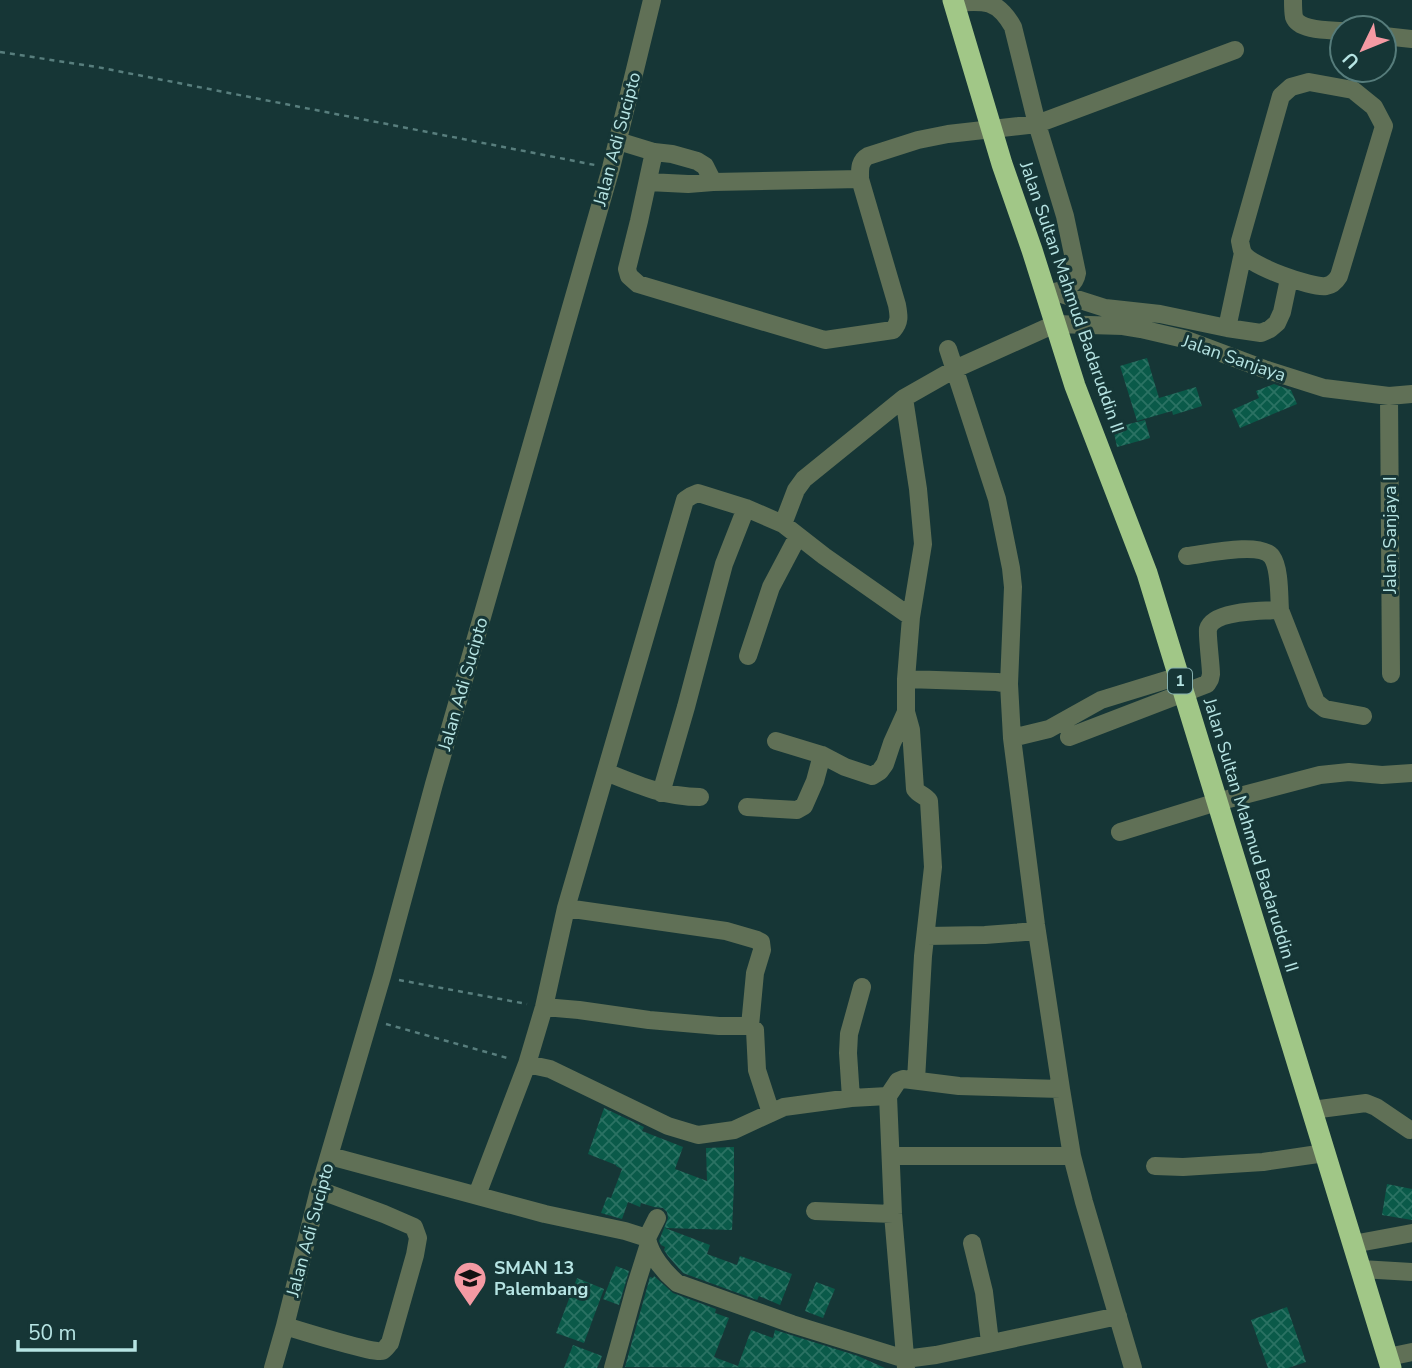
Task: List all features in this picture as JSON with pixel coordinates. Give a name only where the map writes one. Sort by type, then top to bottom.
[{"type":"highway","name":"Jalan Sultan Mahmud Badaruddin II","points":[[954,1],[991,130],[1050,293],[1055,324],[1075,386],[1147,573],[1389,1363]]},
{"type":"street","name":"Jalan Adi Sucipto","points":[[273,1368],[319,1190],[611,167],[652,0]]},
{"type":"street","points":[[954,1],[980,0],[995,4],[1006,12],[1013,27],[1037,124],[1065,216],[1077,273],[1072,284],[1050,293]]},
{"type":"street","points":[[1293,0],[1296,21],[1303,27],[1328,30]]},
{"type":"street","points":[[654,152],[626,269],[638,284],[825,340],[892,330],[900,318],[860,179],[863,159],[928,138],[1037,124],[1235,50]]},
{"type":"street","points":[[1227,328],[1243,253],[1240,242],[1281,96],[1292,87],[1309,82],[1353,90],[1374,107],[1384,126],[1339,276],[1334,284],[1325,287],[1289,279],[1249,259],[1243,253]]},
{"type":"street","points":[[618,141],[698,161],[705,166],[713,182]]},
{"type":"street","points":[[648,182],[688,184],[860,179]]},
{"type":"street","points":[[1050,293],[1105,308],[1160,314],[1261,333],[1277,323],[1289,279]]},
{"type":"street","points":[[783,524],[796,490],[804,479],[904,398],[955,369],[1055,324]]},
{"type":"street","name":"Jalan Sanjaya","points":[[1055,324],[1141,329],[1184,339],[1324,388],[1389,396],[1412,394]]},
{"type":"street","points":[[948,349],[998,499],[1012,568],[1009,684],[1012,738],[1037,931],[1072,1156],[1133,1368]]},
{"type":"street","name":"Jalan Sanjaya I","points":[[1389,396],[1391,674]]},
{"type":"street","points":[[904,398],[918,489],[923,544],[911,617],[906,712],[911,730],[915,789],[918,794],[926,797],[930,806],[933,866],[923,956],[916,1080]]},
{"type":"street","points":[[477,1195],[527,1064],[544,1007],[566,908],[685,500],[698,493],[746,508],[783,524],[911,617]]},
{"type":"street","points":[[661,793],[724,564],[746,508]]},
{"type":"street","points":[[748,656],[771,587],[798,536]]},
{"type":"street","points":[[1187,556],[1255,548],[1272,556],[1276,566],[1280,610],[1316,702],[1325,709],[1363,716]]},
{"type":"street","points":[[1012,738],[1049,729],[1101,700],[1181,684],[1207,684],[1210,679],[1208,629],[1213,622],[1242,612],[1280,610]]},
{"type":"street","points":[[906,679],[1009,684]]},
{"type":"street","points":[[1069,737],[1156,705],[1181,684]]},
{"type":"street","points":[[776,741],[822,755],[845,767],[875,775],[885,764],[906,712]]},
{"type":"street","points":[[747,807],[797,810],[804,806],[822,755]]},
{"type":"street","points":[[607,772],[661,793],[699,797]]},
{"type":"street","points":[[1120,832],[1217,802],[1320,775],[1349,772],[1382,775],[1412,773]]},
{"type":"street","points":[[566,908],[726,931],[761,942],[750,1026]]},
{"type":"street","points":[[926,936],[1037,931]]},
{"type":"street","points":[[851,1098],[849,1034],[862,987]]},
{"type":"street","points":[[544,1007],[649,1020],[750,1026],[755,1030],[757,1070],[771,1113]]},
{"type":"street","points":[[527,1064],[550,1069],[668,1126],[698,1135],[734,1130],[785,1107],[888,1096]]},
{"type":"street","points":[[906,1363],[893,1214],[888,1096],[898,1081],[903,1080],[959,1086],[1061,1089]]},
{"type":"street","points":[[1312,1110],[1366,1103],[1410,1130]]},
{"type":"street","points":[[1155,1166],[1263,1162],[1325,1153]]},
{"type":"street","points":[[330,1156],[545,1214],[625,1231],[648,1243],[668,1275],[677,1283],[906,1363],[990,1342],[1118,1316]]},
{"type":"street","points":[[892,1156],[1072,1156]]},
{"type":"street","points":[[285,1326],[382,1352],[390,1343],[415,1255],[418,1238],[414,1227],[319,1190]]},
{"type":"street","points":[[815,1211],[893,1214]]},
{"type":"street","points":[[613,1368],[657,1218]]},
{"type":"street","points":[[1353,1244],[1412,1233]]},
{"type":"street","points":[[972,1243],[984,1292],[990,1342]]},
{"type":"street","points":[[1361,1269],[1412,1272]]},
{"type":"street","points":[[1389,1363],[1412,1352]]},
{"type":"path","points":[[0,52],[97,67],[611,167]]},
{"type":"path","points":[[382,976],[544,1007]]},
{"type":"path","points":[[369,1019],[527,1064]]},
{"type":"building","points":[[1147,358],[1159,398],[1196,387],[1202,406],[1173,415],[1172,411],[1137,421],[1120,366]]},
{"type":"building","points":[[1274,384],[1291,390],[1297,404],[1240,428],[1232,410],[1259,398],[1256,391]]},
{"type":"building","points":[[1145,420],[1150,438],[1117,447],[1113,428]]},
{"type":"building","points":[[604,1108],[644,1127],[642,1131],[683,1147],[675,1169],[707,1181],[706,1148],[734,1147],[732,1230],[665,1228],[710,1245],[707,1254],[737,1265],[740,1256],[792,1274],[780,1305],[759,1296],[757,1300],[683,1273],[659,1241],[668,1218],[663,1208],[641,1203],[640,1207],[628,1202],[622,1219],[601,1213],[607,1197],[611,1198],[622,1169],[588,1154]]},
{"type":"building","points":[[1387,1184],[1412,1189],[1412,1220],[1382,1215]]},
{"type":"building","points":[[616,1266],[629,1271],[619,1305],[603,1299]]},
{"type":"building","points":[[654,1276],[673,1293],[716,1309],[715,1313],[729,1318],[714,1357],[738,1366],[751,1330],[773,1338],[775,1330],[858,1356],[885,1368],[625,1367],[650,1277]]},
{"type":"building","points":[[577,1278],[604,1289],[584,1343],[556,1333]]},
{"type":"building","points":[[816,1282],[835,1289],[823,1318],[805,1311]]},
{"type":"building","points":[[1287,1307],[1306,1362],[1288,1368],[1268,1368],[1251,1320]]},
{"type":"building","points":[[573,1345],[602,1356],[597,1368],[564,1368]]},
{"type":"place","name":"SMAN 13 Palembang","points":[[470,1308]]}]
